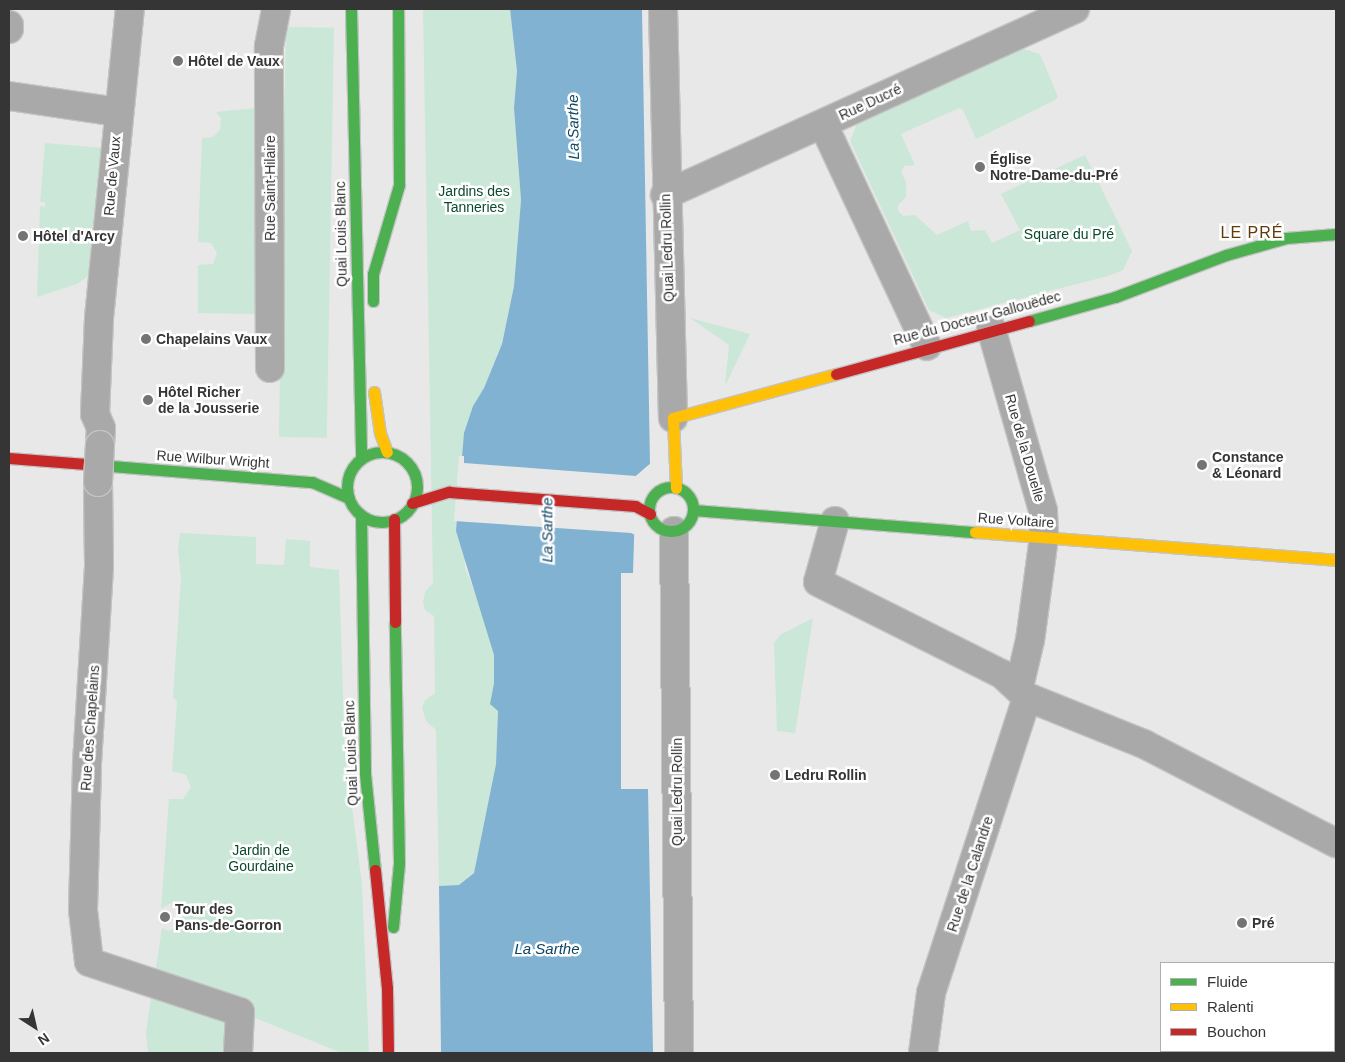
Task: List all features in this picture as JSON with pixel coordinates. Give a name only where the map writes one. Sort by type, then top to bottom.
[{"type":"main road","name":"Quai Louis Blanc","points":[[351,9],[360,459]]},
{"type":"main road","points":[[373,317],[373,274],[399,185],[398,9]]},
{"type":"main road","name":"Rue du Docteur Gallouëdec","points":[[673,418],[991,328],[1114,297],[1226,255],[1286,238],[1336,234]]},
{"type":"main road","points":[[374,375],[374,404],[384,442],[405,460],[414,474],[416,490],[412,503]]},
{"type":"main road","name":"Quai Ledru Rollin","points":[[673,418],[676,488]]},
{"type":"main road","points":[[384,442],[374,452],[360,459],[352,469],[347,480],[349,498],[362,515],[374,521],[394,520],[412,503],[449,492],[636,506],[650,514],[660,528],[674,530],[688,522],[693,510],[688,496],[676,488],[662,489],[652,499],[636,506]]},
{"type":"main road","name":"Rue Wilbur Wright","points":[[9,458],[312,482],[349,498]]},
{"type":"main road","name":"Rue Wilbur Wright","points":[[312,482],[352,469]]},
{"type":"main road","points":[[414,474],[449,492]]},
{"type":"main road","points":[[650,514],[652,499]]},
{"type":"main road","name":"Rue Voltaire","points":[[693,510],[1336,560]]},
{"type":"main road","name":"Quai Louis Blanc","points":[[362,515],[364,774],[387,988],[388,1053]]},
{"type":"main road","name":"Quai Louis Blanc","points":[[387,988],[399,863],[394,520]]},
{"type":"street","name":"Rue de Vaux","points":[[99,464],[95,414],[96,362],[117,112],[130,9]]},
{"type":"street","name":"Rue Saint-Hilaire","points":[[270,368],[269,46],[276,9]]},
{"type":"street","name":"Quai Ledru Rollin","points":[[662,9],[665,195],[673,418]]},
{"type":"street","name":"Rue Ducré","points":[[665,195],[1075,9]]},
{"type":"street","points":[[9,96],[117,112]]},
{"type":"street","points":[[823,124],[927,346]]},
{"type":"street","name":"Rue de la Douelle","points":[[991,328],[1043,511],[1044,537],[1023,692]]},
{"type":"street","name":"Rue des Chapelains","points":[[99,464],[99,567],[87,766],[83,900],[89,962],[240,1012],[238,1053]]},
{"type":"street","points":[[835,521],[818,582],[1002,674],[1023,692],[1144,744],[1336,843]]},
{"type":"street","name":"Quai Ledru Rollin","points":[[674,530],[679,1053]]},
{"type":"street","name":"Rue de la Calandre","points":[[923,1053],[932,993],[1023,692]]},
{"type":"green space","name":"Jardins des Tanneries","points":[[423,9],[510,9],[517,71],[514,108],[521,200],[514,286],[502,344],[484,388],[473,406],[465,568],[480,605],[494,655],[494,683],[490,704],[498,711],[496,764],[474,873],[459,885],[439,886],[436,730],[426,721],[422,708],[425,700],[435,693],[434,616],[425,610],[423,602],[425,592],[433,583]]},
{"type":"green space","points":[[286,27],[334,28],[327,438],[279,437]]},
{"type":"green space","name":"Square du Pré","points":[[1020,48],[1040,54],[1058,97],[976,139],[963,110],[959,108],[901,134],[915,165],[904,166],[901,172],[906,182],[906,197],[898,205],[898,211],[903,216],[915,215],[937,235],[968,221],[971,231],[985,230],[992,243],[1020,230],[1001,194],[1085,155],[1132,251],[1123,270],[1108,276],[946,318],[929,310],[850,141],[858,121]]},
{"type":"green space","points":[[257,108],[262,314],[198,313],[198,265],[213,264],[217,253],[211,243],[198,242],[202,138],[213,137],[220,130],[221,118],[216,112]]},
{"type":"green space","points":[[45,143],[104,148],[90,275],[77,284],[37,297],[40,206],[45,207],[45,202],[40,202]]},
{"type":"green space","points":[[690,318],[750,334],[725,386],[729,345]]},
{"type":"green space","name":"Jardin de Gourdaine","points":[[180,533],[256,537],[256,564],[284,565],[286,539],[310,541],[310,567],[339,570],[345,755],[362,884],[369,1053],[342,1053],[250,1016],[238,1053],[148,1053],[146,1032],[162,928],[169,931],[180,925],[182,913],[171,903],[161,909],[169,799],[183,799],[191,787],[186,775],[172,771],[177,702],[173,697],[181,577],[178,551]]},
{"type":"green space","points":[[813,618],[795,733],[777,731],[774,643],[780,635]]},
{"type":"water","name":"La Sarthe","points":[[510,9],[642,9],[650,464],[636,476],[633,573],[621,573],[621,789],[648,789],[653,1053],[441,1053],[439,886],[459,885],[474,873],[496,764],[498,711],[490,704],[494,683],[494,655],[456,531],[464,433],[473,406],[484,388],[502,344],[514,286],[521,200],[514,108],[517,71]]},
{"type":"pier","points":[[459,456],[464,456],[464,463],[636,476],[652,462],[639,477],[637,536],[631,533],[454,521]]},
{"type":"traffic: fast","points":[[351,9],[361,459]]},
{"type":"traffic: fast","points":[[373,301],[373,274],[399,185],[398,9]]},
{"type":"traffic: fast","points":[[1029,321],[1115,297],[1226,255],[1286,238],[1336,234]]},
{"type":"traffic: fast","points":[[382,452],[395,455],[407,462],[414,474],[417,487],[414,500],[407,512],[395,519],[382,522],[369,519],[357,512],[350,500],[347,487],[350,474],[357,462],[369,455],[382,452]]},
{"type":"traffic: fast","points":[[111,466],[312,482],[349,498]]},
{"type":"traffic: fast","points":[[671,487],[683,491],[689,497],[693,509],[689,521],[683,527],[671,531],[659,527],[653,521],[649,509],[653,497],[659,491],[671,487]]},
{"type":"traffic: fast","points":[[693,510],[975,532]]},
{"type":"traffic: fast","points":[[361,515],[365,774],[375,870]]},
{"type":"traffic: fast","points":[[393,927],[399,863],[395,622]]},
{"type":"traffic: slow","points":[[676,488],[673,418],[836,374]]},
{"type":"traffic: slow","points":[[374,392],[380,433],[387,452]]},
{"type":"traffic: slow","points":[[975,532],[1336,560]]},
{"type":"traffic: jam","points":[[836,374],[1029,321]]},
{"type":"traffic: jam","points":[[9,458],[86,464]]},
{"type":"traffic: jam","points":[[412,503],[449,492],[635,506],[650,514]]},
{"type":"traffic: jam","points":[[394,519],[395,622]]},
{"type":"traffic: jam","points":[[375,870],[387,988],[388,1053]]},
{"type":"place","name":"Hôtel de Vaux","points":[[178,61]]},
{"type":"place","name":"Église Notre-Dame-du-Pré","points":[[980,167]]},
{"type":"place","name":"Hôtel d'Arcy","points":[[23,236]]},
{"type":"place","name":"Chapelains Vaux","points":[[146,339]]},
{"type":"place","name":"Hôtel Richer de la Jousserie","points":[[148,400]]},
{"type":"place","name":"Constance & Léonard","points":[[1202,465]]},
{"type":"place","name":"Ledru Rollin","points":[[775,775]]},
{"type":"place","name":"Tour des Pans-de-Gorron","points":[[165,917]]},
{"type":"place","name":"Pré","points":[[1242,923]]},
{"type":"district","name":"LE PRÉ","points":[[1252,233]]}]
